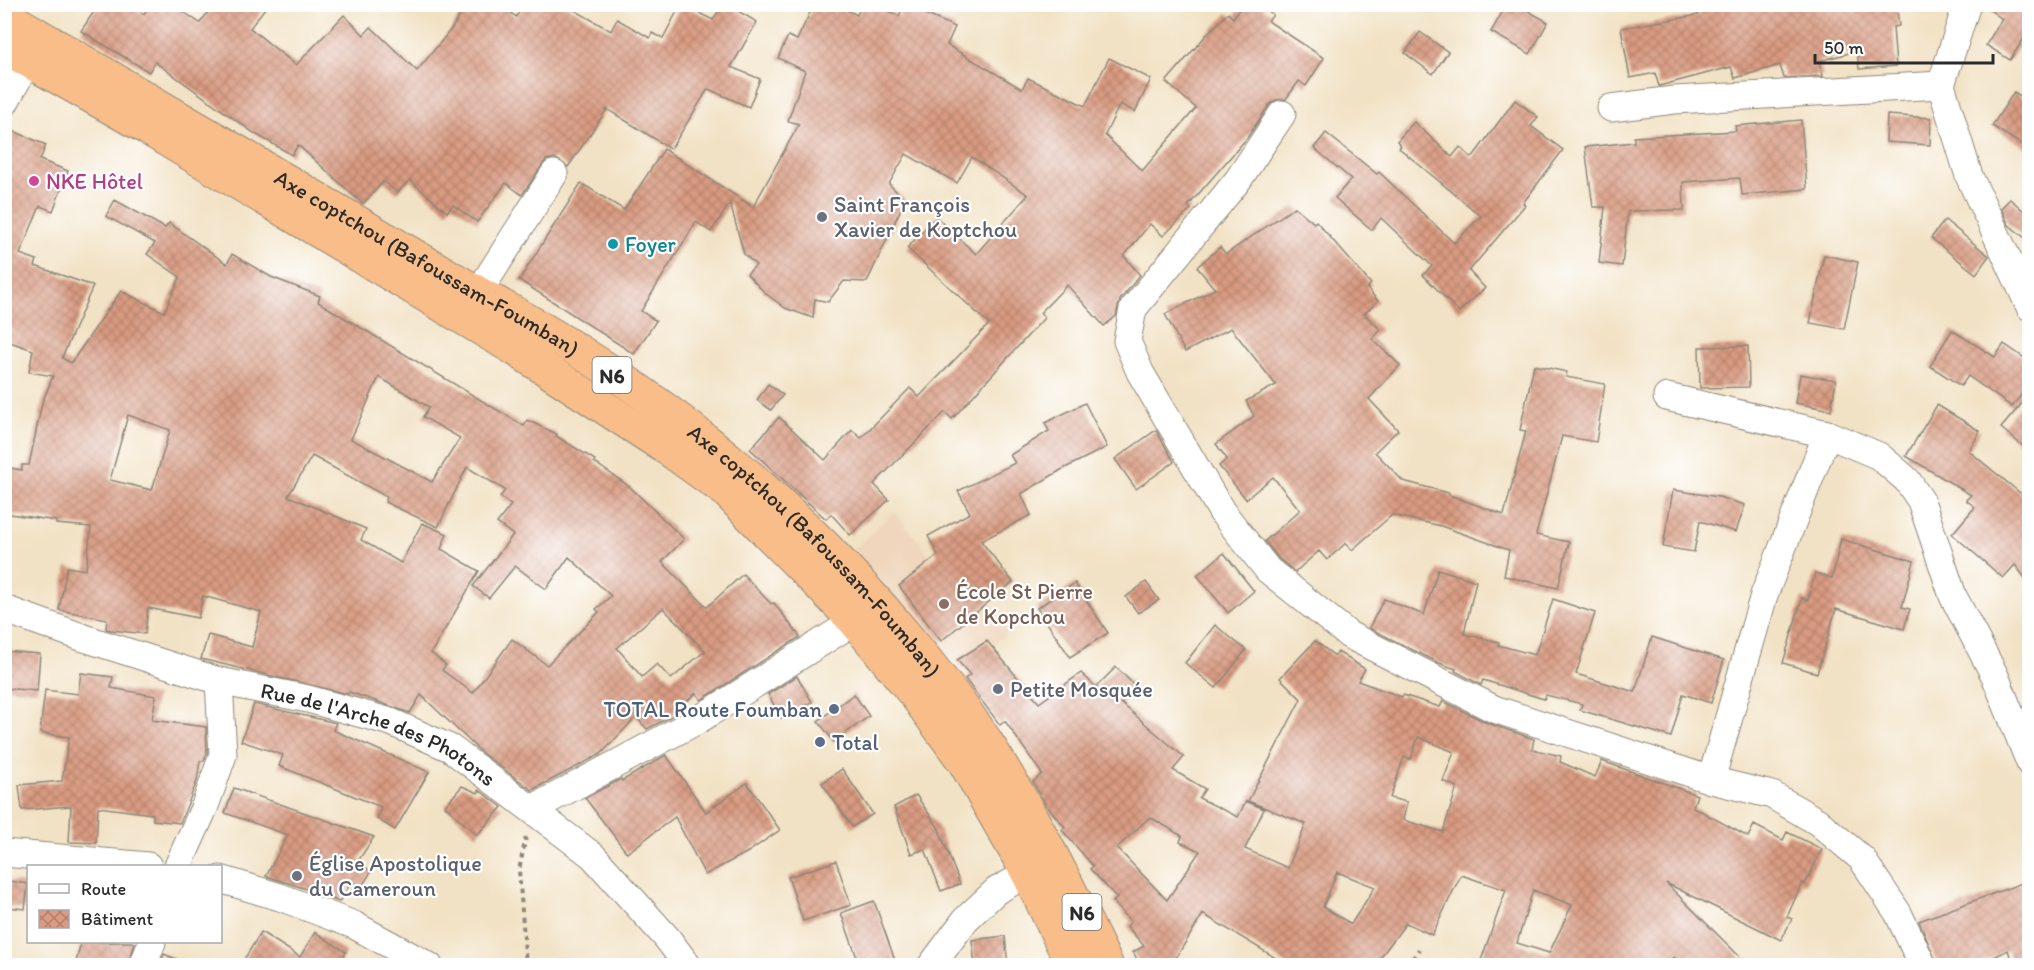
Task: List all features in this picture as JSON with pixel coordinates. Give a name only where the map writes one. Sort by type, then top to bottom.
[{"type":"highway","name":"N6","points":[[4,15],[25,48]]},
{"type":"highway","name":"Axe coptchou (Bafoussam-Foumban)","points":[[25,48],[534,323],[694,430],[747,472],[816,536],[866,611],[917,697],[1042,866]]},
{"type":"highway","name":"Axe coptchou (Bafoussam-Foumban)","points":[[153,116],[671,451],[725,490],[866,611]]},
{"type":"highway","points":[[619,418],[634,389]]},
{"type":"highway","name":"N6","points":[[1042,866],[1073,966]]},
{"type":"highway","name":"N6","points":[[1042,866],[1107,966]]},
{"type":"street","points":[[1967,4],[1941,84],[1969,176],[2030,306]]},
{"type":"street","points":[[4,104],[25,48]]},
{"type":"street","points":[[1611,108],[1674,100],[1941,84]]},
{"type":"street","points":[[1282,114],[1238,180],[1133,309],[1127,341],[1140,372],[1222,512],[1268,570],[1349,634],[1494,709],[1710,780],[1772,795],[1818,822],[1862,859],[1898,913],[1923,966]]},
{"type":"street","points":[[477,293],[554,174]]},
{"type":"street","points":[[1666,397],[1827,434],[1879,456],[1907,480],[1921,501],[1953,596],[1995,676],[2030,763]]},
{"type":"street","points":[[1710,780],[1764,595],[1827,434]]},
{"type":"street","name":"Rue de l'Arche des Photons","points":[[4,609],[84,638],[219,681],[308,699],[391,722],[450,748],[593,856],[667,938],[687,966]]},
{"type":"street","points":[[532,810],[698,720],[866,611]]},
{"type":"street","points":[[179,865],[205,806],[223,755],[219,681]]},
{"type":"street","points":[[4,853],[127,865]]},
{"type":"street","points":[[931,966],[966,919],[996,891],[1042,866]]},
{"type":"street","points":[[222,880],[280,897],[354,925],[429,966]]},
{"type":"street","points":[[143,966],[152,943]]},
{"type":"path","points":[[526,966],[519,870],[532,810]]},
{"type":"path","points":[[1408,966],[1419,949]]},
{"type":"shaded area","name":"École St Pierre de Kopchou","points":[[894,512],[950,579],[963,575],[1012,628],[960,674],[854,549]]},
{"type":"building","points":[[99,4],[129,4],[144,14],[150,4],[172,4],[200,23],[214,4],[268,4],[250,28],[296,65],[344,15],[364,35],[371,27],[417,71],[452,28],[467,4],[500,4],[516,17],[524,4],[564,4],[611,31],[617,19],[650,38],[652,33],[663,38],[681,4],[713,20],[723,4],[726,4],[757,22],[731,67],[760,79],[749,107],[708,89],[671,149],[607,109],[568,167],[555,158],[546,160],[522,195],[506,183],[477,222],[453,205],[447,212],[410,180],[397,193],[384,181],[363,204],[298,145],[292,155],[254,133],[155,62],[149,72],[81,31]]},
{"type":"building","points":[[814,4],[835,4],[857,15],[862,4],[875,4],[899,16],[904,5],[955,27],[947,45],[1022,89],[1028,78],[1085,106],[1109,58],[1151,79],[1135,112],[1120,104],[1105,135],[1142,171],[1196,108],[1166,82],[1228,13],[1233,18],[1243,4],[1258,4],[1273,15],[1268,21],[1324,58],[1306,86],[1299,81],[1286,99],[1276,100],[1269,105],[1247,138],[1188,206],[1191,209],[1163,236],[1150,224],[1124,256],[1140,275],[1120,300],[1116,316],[1104,326],[1067,285],[1040,313],[1045,317],[952,419],[945,412],[874,484],[889,500],[850,535],[831,514],[826,519],[750,449],[779,417],[825,460],[852,430],[861,438],[910,388],[919,397],[989,324],[907,248],[936,217],[976,254],[1028,195],[972,157],[957,183],[906,154],[889,184],[905,200],[867,282],[844,281],[828,302],[815,299],[813,318],[785,308],[765,293],[747,274],[756,265],[744,254],[730,203],[711,232],[696,222],[641,311],[656,321],[634,354],[519,280],[581,183],[624,210],[664,149],[753,207],[799,124],[788,121],[805,71],[778,58],[788,36],[797,40]]},
{"type":"building","points":[[1507,4],[1516,4],[1548,22],[1530,54],[1491,32]]},
{"type":"building","points":[[1694,4],[1896,4],[1899,26],[1893,27],[1896,66],[1859,69],[1857,51],[1819,61],[1823,76],[1784,78],[1780,65],[1735,78],[1731,67],[1659,86],[1655,73],[1630,78],[1621,28],[1699,15]]},
{"type":"building","points":[[1982,4],[2020,4],[2030,11],[2030,29],[2010,60],[1986,45],[2002,19]]},
{"type":"building","points":[[1420,32],[1448,52],[1433,74],[1405,53]]},
{"type":"building","points":[[2014,92],[2030,102],[2030,150],[1992,126]]},
{"type":"building","points":[[1515,100],[1538,117],[1531,126],[1563,150],[1523,203],[1525,205],[1469,271],[1485,288],[1459,312],[1423,275],[1432,266],[1381,218],[1372,230],[1335,198],[1351,179],[1314,148],[1326,133],[1377,174],[1379,172],[1454,243],[1481,216],[1399,148],[1401,146],[1397,141],[1414,122],[1452,157],[1460,147],[1472,158]]},
{"type":"building","points":[[1887,115],[1931,118],[1930,145],[1886,142]]},
{"type":"building","points":[[1801,120],[1807,189],[1742,195],[1740,178],[1683,182],[1684,210],[1628,211],[1622,266],[1599,263],[1605,207],[1593,207],[1585,147],[1634,142],[1634,137],[1736,131],[1735,126]]},
{"type":"building","points":[[4,127],[46,145],[40,160],[68,171],[53,211],[40,206],[20,254],[37,260],[35,266],[93,286],[62,358],[71,363],[121,291],[164,312],[180,277],[147,254],[155,243],[106,216],[115,200],[165,228],[169,223],[227,264],[232,254],[271,277],[320,296],[318,302],[524,426],[527,420],[557,434],[556,436],[595,460],[594,462],[630,487],[684,539],[662,562],[707,607],[743,574],[771,604],[774,603],[800,637],[701,700],[696,693],[670,717],[647,729],[636,717],[601,754],[532,790],[482,753],[421,695],[410,713],[349,692],[348,694],[201,659],[208,635],[252,647],[261,612],[203,596],[198,618],[148,608],[145,634],[106,629],[107,619],[59,610],[67,567],[86,570],[91,527],[56,524],[56,521],[4,513],[4,467],[22,470],[22,465],[29,465],[42,403],[53,376],[29,372],[33,350],[4,340]],"holes":[[[379,377],[429,407],[423,417],[460,438],[432,482],[351,439]],[[128,415],[170,430],[152,490],[110,480]],[[312,456],[387,497],[385,502],[438,527],[467,467],[505,490],[500,497],[511,505],[497,523],[513,535],[473,586],[489,598],[515,566],[546,589],[569,557],[611,596],[596,609],[599,612],[547,665],[512,639],[473,693],[442,670],[446,665],[431,653],[479,571],[441,549],[447,534],[422,523],[401,563],[361,540],[366,529],[288,496]],[[663,608],[705,651],[671,679],[657,664],[642,677],[617,648]]]},
{"type":"building","points":[[2010,199],[2030,216],[2030,242],[2009,225],[2001,208]]},
{"type":"building","points":[[1295,207],[1314,223],[1316,221],[1371,284],[1367,288],[1378,301],[1364,314],[1381,330],[1372,339],[1400,365],[1369,399],[1398,430],[1375,452],[1403,481],[1449,493],[1449,495],[1504,515],[1526,431],[1520,430],[1534,365],[1567,372],[1566,377],[1605,384],[1596,442],[1562,436],[1536,535],[1569,542],[1558,588],[1504,576],[1509,550],[1441,526],[1392,515],[1352,550],[1346,543],[1327,560],[1319,551],[1295,572],[1279,559],[1265,541],[1300,510],[1273,477],[1246,499],[1219,466],[1227,459],[1216,444],[1254,416],[1246,401],[1276,385],[1231,328],[1185,352],[1165,314],[1215,289],[1197,267],[1220,247],[1226,254]]},
{"type":"building","points":[[1945,220],[1989,256],[1976,274],[1931,238]]},
{"type":"building","points":[[1824,255],[1858,262],[1844,329],[1810,323]]},
{"type":"building","points":[[1952,330],[1995,357],[2004,344],[2030,362],[2030,383],[2012,407],[1968,376],[1961,386],[1930,366]]},
{"type":"building","points":[[1748,346],[1749,387],[1700,388],[1699,347]]},
{"type":"building","points":[[1800,374],[1836,380],[1831,410],[1795,403]]},
{"type":"building","points":[[768,384],[783,395],[771,410],[757,400]]},
{"type":"building","points":[[2030,394],[2030,452],[2001,428]]},
{"type":"building","points":[[1085,403],[1107,447],[1061,470],[1021,494],[1031,515],[981,541],[1013,582],[941,641],[899,586],[938,555],[928,536],[970,513],[958,491],[1015,463],[1010,455],[1049,431],[1045,423]]},
{"type":"building","points":[[1937,405],[1980,431],[1969,451],[2030,501],[2030,584],[2015,565],[2003,578],[1952,534],[1975,507],[1966,500],[1971,495],[1906,456]]},
{"type":"building","points":[[1156,430],[1174,462],[1136,489],[1115,459]]},
{"type":"building","points":[[1673,490],[1719,497],[1745,505],[1736,532],[1700,521],[1694,552],[1663,547]]},
{"type":"building","points":[[1841,539],[1914,561],[1902,607],[1910,609],[1904,629],[1836,609],[1817,673],[1783,663],[1802,598],[1808,600],[1815,573],[1832,578]]},
{"type":"building","points":[[1224,553],[1254,591],[1228,613],[1197,575]]},
{"type":"building","points":[[1438,569],[1476,581],[1464,634],[1499,642],[1498,645],[1535,655],[1553,599],[1595,613],[1576,674],[1635,692],[1652,637],[1724,660],[1711,703],[1683,694],[1671,737],[1580,710],[1582,704],[1546,695],[1544,699],[1483,680],[1481,685],[1455,671],[1456,669],[1439,663],[1369,628],[1384,599],[1424,615]]},
{"type":"building","points":[[1146,582],[1159,600],[1138,613],[1126,597]]},
{"type":"building","points":[[1075,583],[1108,633],[1070,657],[1037,608]]},
{"type":"building","points":[[1215,625],[1246,650],[1216,688],[1185,663]]},
{"type":"building","points":[[987,641],[1039,703],[1081,673],[1096,687],[1116,667],[1136,687],[1121,703],[1184,757],[1173,770],[1205,789],[1199,798],[1238,817],[1246,801],[1264,809],[1245,849],[1288,868],[1306,824],[1248,801],[1301,699],[1280,678],[1315,641],[1335,656],[1338,652],[1365,669],[1358,681],[1402,697],[1403,695],[1440,707],[1443,701],[1487,723],[1534,739],[1532,749],[1561,756],[1560,762],[1595,777],[1602,761],[1697,795],[1693,807],[1748,837],[1754,825],[1783,840],[1787,832],[1822,849],[1805,884],[1802,883],[1787,917],[1792,919],[1781,940],[1666,883],[1749,966],[1683,966],[1674,957],[1667,966],[1479,966],[1506,890],[1461,875],[1432,935],[1406,923],[1374,966],[1289,966],[1203,914],[1171,966],[1141,966],[1133,952],[1144,946],[1127,926],[1131,922],[1113,902],[1117,898],[1090,869],[1093,866],[1062,830],[1065,827],[1046,805],[1033,782],[1042,774],[1005,721],[1000,725],[965,679],[970,675],[957,660]],"holes":[[[1418,737],[1454,752],[1443,781],[1457,787],[1443,832],[1403,820],[1407,802],[1390,798],[1404,757],[1411,759]],[[1150,817],[1182,836],[1180,842],[1200,851],[1167,900],[1117,848]],[[1337,872],[1375,887],[1351,924],[1323,907]],[[1533,890],[1572,905],[1549,953],[1517,943]]]},
{"type":"building","points":[[4,651],[40,654],[37,691],[4,688]]},
{"type":"building","points":[[81,673],[113,677],[111,688],[156,696],[152,720],[206,727],[207,753],[204,761],[200,761],[197,781],[180,823],[153,820],[153,814],[98,807],[96,843],[69,842],[71,806],[22,810],[19,785],[62,781],[69,737],[40,733],[45,690],[78,694]]},
{"type":"building","points":[[797,676],[812,702],[781,718],[768,694]]},
{"type":"building","points":[[854,694],[869,716],[834,742],[818,721]]},
{"type":"building","points":[[254,704],[336,723],[333,730],[429,772],[395,830],[377,819],[381,807],[279,766],[283,755],[241,741]]},
{"type":"building","points":[[666,755],[706,812],[747,783],[780,830],[748,852],[705,875],[675,817],[627,853],[585,798],[621,779],[622,781]]},
{"type":"building","points":[[842,769],[873,814],[852,827],[822,783]]},
{"type":"building","points":[[462,786],[478,793],[479,790],[502,807],[477,835],[445,806]]},
{"type":"building","points":[[234,788],[374,837],[358,861],[371,872],[361,888],[352,881],[339,902],[266,876],[288,835],[225,813]]},
{"type":"building","points":[[916,795],[938,827],[960,884],[941,891],[925,849],[911,854],[894,807]]},
{"type":"building","points":[[836,861],[851,905],[803,921],[788,877]]},
{"type":"building","points":[[2030,880],[2030,956],[2012,962],[2008,950],[1976,966],[1938,966],[1919,921]]},
{"type":"building","points":[[10,881],[27,884],[25,909],[7,907]]},
{"type":"building","points":[[874,901],[897,966],[860,966],[841,913]]},
{"type":"building","points":[[261,932],[300,957],[315,932],[346,952],[338,966],[240,966]]},
{"type":"building","points":[[1005,936],[1008,966],[975,966],[972,940]]},
{"type":"building","points":[[81,943],[135,943],[128,966],[75,966]]},
{"type":"building","points":[[164,954],[190,965],[190,966],[160,966]]},
{"type":"place","name":"NKE Hôtel","points":[[34,181]]},
{"type":"place","name":"Saint François Xavier de Koptchou","points":[[822,217]]},
{"type":"place","name":"Foyer","points":[[613,244]]},
{"type":"place","name":"École St Pierre de Kopchou","points":[[944,604]]},
{"type":"place","name":"Petite Mosquée","points":[[998,689]]},
{"type":"place","name":"TOTAL Route Foumban","points":[[834,709]]},
{"type":"place","name":"Total","points":[[820,742]]},
{"type":"place","name":"Église Apostolique du Cameroun","points":[[297,876]]}]
